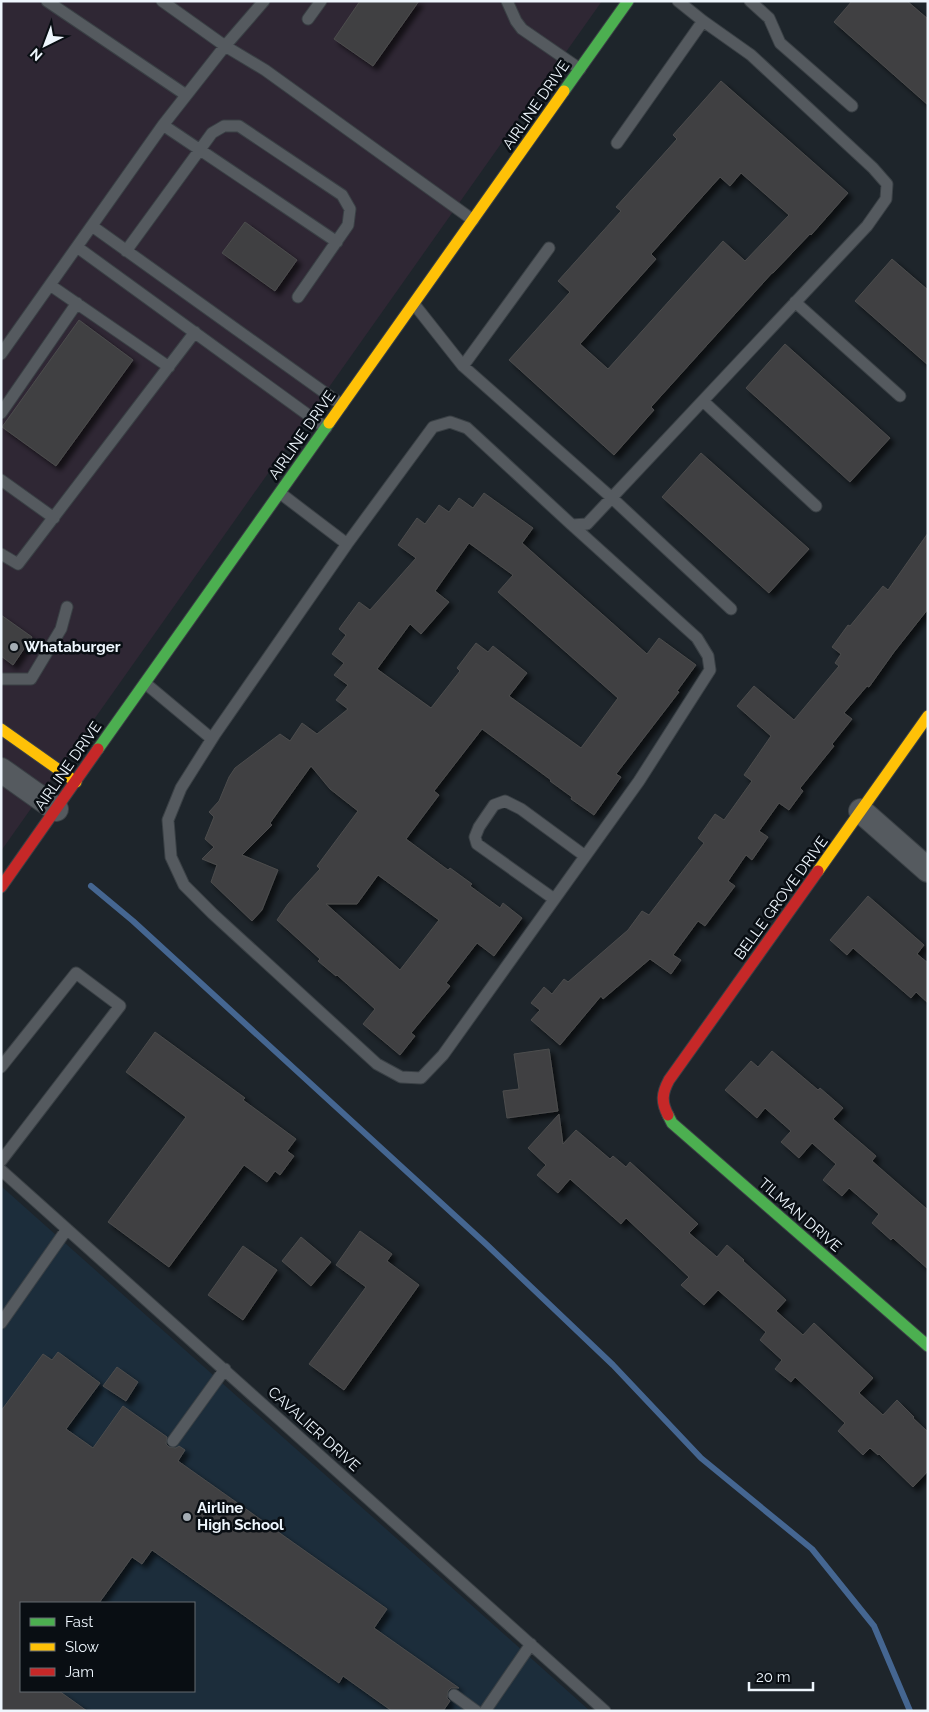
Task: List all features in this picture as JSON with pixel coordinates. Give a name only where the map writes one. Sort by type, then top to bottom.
[{"type":"main road","name":"AIRLINE DRIVE","points":[[1,887],[628,1]]},
{"type":"main road","name":"BELLE GROVE DRIVE","points":[[662,1099],[664,1088],[669,1080],[928,716]]},
{"type":"main road","points":[[1,729],[76,782]]},
{"type":"main road","name":"TILMAN DRIVE","points":[[662,1099],[665,1111],[672,1123],[928,1346]]},
{"type":"street","points":[[1,770],[56,809]]},
{"type":"street","points":[[862,811],[928,870]]},
{"type":"lane","points":[[47,1],[186,95]]},
{"type":"lane","points":[[162,1],[226,46],[265,70],[473,220]]},
{"type":"lane","points":[[1,354],[163,124],[264,1]]},
{"type":"lane","points":[[308,19],[321,1]]},
{"type":"lane","points":[[507,1],[516,21],[522,29],[580,69]]},
{"type":"lane","points":[[572,525],[587,524],[867,226],[886,199],[887,184],[873,168],[751,55],[703,22],[678,1]]},
{"type":"lane","points":[[750,1],[769,18],[780,43],[852,106]]},
{"type":"lane","points":[[617,143],[703,22]]},
{"type":"lane","points":[[163,124],[337,242]]},
{"type":"lane","points":[[126,251],[212,133],[224,126],[239,126],[342,195],[350,209],[348,225],[298,297]]},
{"type":"lane","points":[[92,226],[342,405]]},
{"type":"lane","points":[[77,247],[326,428]]},
{"type":"lane","points":[[463,366],[549,248]]},
{"type":"lane","points":[[50,285],[169,366]]},
{"type":"lane","points":[[795,302],[900,396]]},
{"type":"lane","points":[[1,413],[78,303]]},
{"type":"lane","points":[[414,304],[463,366],[612,498],[731,609]]},
{"type":"lane","points":[[1,554],[18,564],[195,332]]},
{"type":"lane","points":[[703,401],[816,506]]},
{"type":"lane","points":[[450,422],[467,428],[572,525],[697,638],[708,656],[710,670],[639,781],[443,1055],[421,1078],[401,1076],[377,1064],[184,885],[171,857],[168,820],[181,788],[212,739],[347,544],[433,427],[450,422]]},
{"type":"lane","points":[[1,480],[54,518]]},
{"type":"lane","points":[[280,493],[347,544]]},
{"type":"lane","points":[[1,679],[31,679],[61,630],[67,607]]},
{"type":"lane","points":[[146,683],[212,739]]},
{"type":"lane","points":[[554,899],[477,844],[474,837],[494,805],[505,801],[520,809],[585,856]]},
{"type":"lane","points":[[1,1067],[76,972],[120,1006],[1,1161]]},
{"type":"lane","name":"CAVALIER DRIVE","points":[[1,1170],[605,1711]]},
{"type":"lane","points":[[1,1323],[67,1229]]},
{"type":"lane","points":[[173,1441],[224,1369]]},
{"type":"lane","points":[[485,1711],[531,1644]]},
{"type":"lane","points":[[454,1695],[476,1711]]},
{"type":"shaded area","points":[[1,1],[602,1],[1,851]]},
{"type":"shaded area","name":"Airline High School","points":[[1,1186],[590,1711],[1,1711]]},
{"type":"building","points":[[360,1],[419,1],[373,66],[334,39]]},
{"type":"building","points":[[852,1],[907,1],[928,19],[928,105],[834,22]]},
{"type":"building","points":[[721,81],[848,193],[811,235],[772,273],[651,407],[654,410],[614,455],[509,360],[570,292],[558,281],[621,211],[616,207],[677,139],[673,135]],"holes":[[[741,173],[789,215],[745,261],[723,241],[608,369],[580,344],[656,259],[651,254],[720,177],[730,186]]]},
{"type":"building","points":[[245,222],[297,260],[275,291],[222,253]]},
{"type":"building","points":[[892,259],[928,290],[928,365],[855,301]]},
{"type":"building","points":[[79,320],[133,360],[56,466],[2,427]]},
{"type":"building","points":[[785,344],[890,438],[850,482],[746,388]]},
{"type":"building","points":[[701,453],[809,549],[769,593],[662,497]]},
{"type":"building","points":[[484,493],[533,528],[522,543],[647,654],[659,638],[696,665],[677,691],[679,692],[616,774],[621,777],[594,815],[571,799],[572,797],[551,780],[482,729],[434,791],[439,795],[406,839],[448,870],[450,868],[472,884],[470,886],[500,908],[503,903],[522,918],[494,956],[477,943],[446,983],[450,986],[411,1033],[415,1036],[400,1055],[363,1024],[375,1009],[337,975],[318,961],[320,959],[277,920],[288,904],[320,869],[317,866],[358,811],[330,789],[311,766],[270,823],[272,825],[242,855],[278,870],[262,910],[252,921],[211,882],[217,865],[202,859],[214,847],[205,839],[214,817],[209,812],[219,801],[235,768],[280,734],[290,741],[302,723],[317,734],[348,709],[336,700],[348,685],[334,675],[344,663],[332,654],[346,635],[339,629],[359,602],[370,610],[416,558],[398,545],[417,518],[425,524],[439,505],[449,512],[459,498],[473,508]],"holes":[[[469,543],[513,575],[498,592],[618,698],[581,748],[509,696],[527,673],[493,646],[488,652],[476,643],[457,668],[460,671],[431,708],[377,669],[410,624],[421,634],[449,602],[435,591]],[[378,875],[439,920],[400,970],[326,904],[357,904]]]},
{"type":"building","points":[[928,533],[928,609],[869,687],[867,686],[844,713],[852,719],[832,744],[834,746],[800,788],[803,791],[789,810],[779,803],[759,831],[768,837],[752,860],[746,855],[728,881],[735,886],[705,926],[698,921],[673,955],[681,960],[671,974],[650,959],[603,999],[601,996],[560,1045],[531,1020],[540,1010],[531,1003],[544,987],[552,994],[564,979],[568,982],[628,930],[642,911],[649,915],[704,843],[698,838],[715,814],[724,820],[752,781],[744,775],[771,736],[737,706],[754,686],[794,720],[839,666],[835,663],[841,654],[832,647],[848,625],[850,626],[883,586],[888,590]]},
{"type":"building","name":"Whataburger","points":[[1,615],[32,637],[13,665],[1,656]]},
{"type":"building","points":[[868,896],[924,945],[917,954],[928,963],[928,1003],[916,992],[911,998],[853,948],[847,955],[830,940]]},
{"type":"building","points":[[155,1032],[245,1098],[243,1100],[296,1139],[287,1151],[294,1156],[280,1175],[275,1171],[267,1182],[244,1165],[169,1267],[108,1222],[186,1117],[126,1072]]},
{"type":"building","points":[[549,1049],[558,1111],[507,1118],[503,1091],[519,1089],[514,1054]]},
{"type":"building","points":[[772,1051],[818,1090],[820,1088],[843,1108],[833,1119],[876,1156],[872,1161],[928,1210],[928,1269],[893,1238],[891,1240],[872,1223],[879,1214],[849,1188],[842,1196],[823,1180],[836,1164],[812,1143],[799,1158],[781,1142],[791,1131],[765,1108],[757,1118],[725,1090],[751,1061],[758,1067]]},
{"type":"building","points":[[559,1114],[563,1144],[576,1130],[610,1159],[613,1156],[626,1167],[630,1162],[698,1224],[689,1233],[717,1257],[727,1245],[786,1300],[776,1311],[803,1335],[814,1323],[873,1378],[859,1393],[883,1415],[897,1400],[914,1417],[928,1432],[928,1471],[913,1487],[879,1454],[870,1448],[863,1455],[838,1431],[845,1423],[795,1377],[791,1382],[775,1369],[782,1360],[760,1340],[766,1332],[718,1290],[704,1305],[681,1285],[689,1277],[626,1218],[621,1224],[570,1179],[558,1193],[537,1175],[546,1165],[528,1148]]},
{"type":"building","points":[[360,1231],[392,1254],[387,1261],[419,1285],[344,1390],[309,1364],[366,1287],[336,1265]]},
{"type":"building","points":[[301,1237],[331,1262],[311,1286],[282,1261]]},
{"type":"building","points":[[243,1246],[277,1270],[243,1320],[208,1295]]},
{"type":"building","name":"Airline High School","points":[[58,1352],[100,1383],[66,1429],[93,1448],[123,1406],[167,1437],[166,1444],[169,1447],[176,1448],[179,1446],[185,1450],[178,1461],[387,1609],[374,1628],[459,1688],[451,1688],[448,1691],[447,1698],[450,1701],[443,1711],[392,1711],[343,1676],[339,1683],[152,1550],[142,1564],[132,1557],[100,1602],[20,1602],[20,1692],[60,1692],[87,1711],[1,1711],[1,1411],[43,1354],[52,1360]]},
{"type":"building","points":[[117,1367],[138,1382],[126,1401],[103,1386]]},
{"type":"waterway","points":[[91,886],[133,921],[487,1245],[613,1365],[701,1458],[812,1549],[874,1626],[910,1711]]},
{"type":"traffic: fast","points":[[564,91],[628,1]]},
{"type":"traffic: fast","points":[[98,749],[329,423]]},
{"type":"traffic: fast","points":[[668,1115],[672,1123],[928,1346]]},
{"type":"traffic: slow","points":[[329,423],[564,91]]},
{"type":"traffic: slow","points":[[818,871],[928,716]]},
{"type":"traffic: slow","points":[[1,729],[76,782]]},
{"type":"traffic: jam","points":[[1,887],[98,749]]},
{"type":"traffic: jam","points":[[668,1115],[663,1098],[669,1080],[818,871]]},
{"type":"place","name":"Whataburger","points":[[14,647]]},
{"type":"place","name":"Airline High School","points":[[187,1517]]}]
